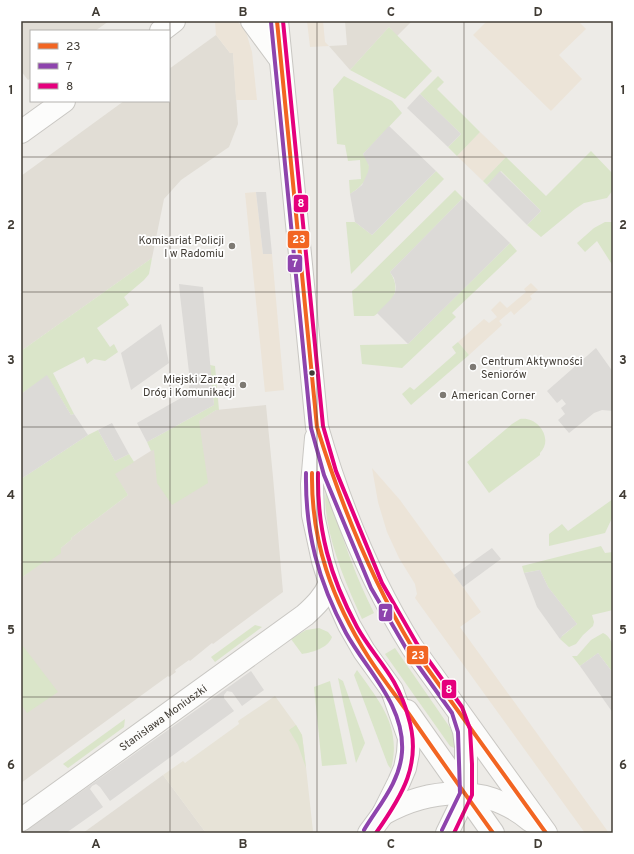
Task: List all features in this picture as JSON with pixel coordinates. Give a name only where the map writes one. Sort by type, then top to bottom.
[{"type":"street","points":[[162,30],[174,21]]},
{"type":"street","points":[[252,21],[281,60]]},
{"type":"street","points":[[277,21],[317,427],[330,473],[377,586],[394,617],[412,647],[546,833]]},
{"type":"street","points":[[21,132],[63,102]]},
{"type":"street","points":[[317,427],[312,484],[313,515],[323,561],[330,583],[364,651],[493,833]]},
{"type":"street","name":"Stanisława Moniuszki","points":[[21,820],[305,615],[319,603],[326,593],[330,583]]},
{"type":"street","points":[[305,615],[325,615],[350,625]]},
{"type":"street","points":[[368,833],[383,814],[400,782],[408,753],[409,738],[392,690]]},
{"type":"street","points":[[447,833],[466,794],[466,746],[464,731],[457,710]]},
{"type":"street","points":[[383,814],[400,804],[425,797],[443,794],[466,794],[502,802],[520,812],[546,833]]},
{"type":"shaded area","points":[[21,21],[109,21],[96,30],[30,30],[30,79],[28,80],[21,71]]},
{"type":"shaded area","points":[[215,21],[236,21],[246,32],[252,52],[257,100],[236,100],[233,53],[230,53],[216,35]]},
{"type":"shaded area","points":[[307,21],[323,21],[325,42],[329,46],[310,47]]},
{"type":"shaded area","points":[[345,21],[412,21],[397,36],[389,27],[350,70],[329,46],[347,45]]},
{"type":"shaded area","points":[[487,21],[578,21],[586,29],[559,55],[582,79],[551,111],[473,35]]},
{"type":"shaded area","points":[[216,35],[230,53],[233,53],[238,124],[229,147],[181,180],[164,199],[152,258],[21,351],[21,176],[123,102],[170,102],[170,68]]},
{"type":"shaded area","points":[[420,94],[461,134],[448,147],[407,108]]},
{"type":"shaded area","points":[[389,126],[436,171],[372,235],[355,222],[350,194],[362,185],[368,172],[369,166],[363,154]]},
{"type":"shaded area","points":[[480,132],[506,157],[483,181],[457,156]]},
{"type":"shaded area","points":[[500,171],[541,211],[527,225],[487,185]]},
{"type":"shaded area","points":[[256,192],[263,254],[272,254],[284,390],[265,392],[245,193]]},
{"type":"shaded area","points":[[256,192],[266,192],[272,254],[263,254]]},
{"type":"shaded area","points":[[463,198],[510,243],[408,344],[377,313],[395,293],[396,287],[394,278],[390,272]]},
{"type":"shaded area","points":[[531,283],[538,290],[530,296],[532,299],[514,315],[511,311],[499,321],[502,325],[469,355],[458,342],[484,319],[489,323],[497,317],[491,310],[500,301],[507,308],[526,292],[524,289]]},
{"type":"shaded area","points":[[179,284],[203,287],[214,405],[147,442],[137,423],[188,394],[190,381]]},
{"type":"shaded area","points":[[161,324],[169,363],[131,390],[121,353]]},
{"type":"shaded area","points":[[596,348],[613,372],[613,411],[602,410],[594,413],[569,433],[558,420],[565,414],[561,408],[566,404],[562,399],[557,403],[547,391]]},
{"type":"shaded area","points":[[47,375],[71,415],[74,414],[88,435],[21,479],[21,394]]},
{"type":"shaded area","points":[[266,405],[283,592],[213,644],[212,643],[190,661],[189,660],[175,670],[176,672],[169,677],[168,676],[21,783],[21,578],[45,560],[47,563],[72,539],[71,538],[128,495],[114,474],[216,410]]},
{"type":"shaded area","points":[[112,423],[129,454],[115,461],[98,430]]},
{"type":"shaded area","points":[[372,468],[400,500],[481,612],[460,627],[609,833],[585,833],[415,598],[417,594],[415,584],[399,558],[387,532],[378,502]]},
{"type":"shaded area","points":[[492,548],[501,559],[463,587],[454,575]]},
{"type":"shaded area","points":[[540,570],[548,587],[577,624],[560,639],[537,607],[524,573]]},
{"type":"shaded area","points":[[598,653],[613,673],[613,713],[580,666]]},
{"type":"shaded area","points":[[251,671],[264,690],[242,706],[232,692],[227,691],[224,698],[234,711],[110,801],[100,787],[96,784],[92,786],[90,789],[103,807],[66,833],[23,833]]},
{"type":"shaded area","points":[[275,696],[302,735],[313,831],[310,833],[206,833],[163,775],[183,761],[185,763],[239,724],[238,721]]},
{"type":"shaded area","points":[[163,775],[206,833],[83,833]]},
{"type":"green space","points":[[389,27],[432,71],[405,99],[350,70]]},
{"type":"green space","points":[[344,76],[392,101],[402,113],[363,154],[369,166],[368,175],[360,186],[350,194],[349,180],[361,179],[360,160],[348,161],[345,145],[337,144],[333,89]]},
{"type":"green space","points":[[438,76],[444,82],[437,89],[480,132],[457,156],[448,147],[461,134],[420,94]]},
{"type":"green space","points":[[591,151],[613,174],[613,190],[607,198],[584,203],[541,237],[527,225],[541,211],[501,171],[487,185],[483,181],[506,157],[546,196]]},
{"type":"green space","points":[[436,171],[444,179],[351,274],[346,222],[355,222],[372,235]]},
{"type":"green space","points":[[455,190],[463,198],[390,272],[394,279],[395,292],[386,307],[374,316],[354,316],[352,291]]},
{"type":"green space","points":[[605,222],[613,222],[613,266],[597,241],[585,252],[577,243],[594,228]]},
{"type":"green space","points":[[510,243],[517,251],[452,313],[456,317],[402,368],[362,364],[360,345],[408,344]]},
{"type":"green space","points":[[152,258],[149,274],[124,297],[129,305],[97,328],[110,347],[114,344],[118,352],[105,361],[94,359],[87,364],[84,357],[53,373],[74,414],[71,415],[47,376],[21,394],[21,351]]},
{"type":"green space","points":[[458,342],[469,355],[411,405],[402,394],[410,387],[414,390],[456,353],[452,347]]},
{"type":"green space","points":[[210,365],[215,366],[219,410],[216,410],[199,421],[208,483],[172,505],[157,483],[154,450],[151,451],[147,442],[214,405]]},
{"type":"green space","points":[[520,419],[533,421],[538,425],[545,435],[544,447],[540,455],[489,493],[467,462]]},
{"type":"green space","points":[[98,430],[115,461],[129,454],[134,462],[115,474],[128,495],[71,538],[72,539],[61,548],[61,553],[47,563],[45,561],[21,578],[21,479]]},
{"type":"green space","points":[[328,490],[348,552],[374,613],[362,619],[346,582],[333,545],[325,505],[326,491]]},
{"type":"green space","points":[[613,499],[613,516],[605,533],[549,546],[549,534],[562,524],[568,531]]},
{"type":"green space","points":[[601,546],[605,553],[613,552],[613,610],[592,615],[594,622],[593,626],[576,644],[569,647],[560,639],[577,624],[548,587],[540,570],[524,573],[522,566]]},
{"type":"green space","points":[[255,625],[262,627],[215,662],[211,657]]},
{"type":"green space","points":[[319,628],[328,632],[332,637],[330,641],[320,649],[302,654],[291,639],[306,630]]},
{"type":"green space","points":[[603,633],[610,640],[612,645],[614,657],[613,673],[598,653],[580,666],[572,656],[577,656],[591,640]]},
{"type":"green space","points":[[23,646],[58,692],[27,713],[21,704],[21,648]]},
{"type":"green space","points":[[395,648],[451,729],[455,740],[454,748],[450,746],[385,654]]},
{"type":"green space","points":[[357,670],[374,693],[387,716],[394,740],[394,754],[391,769],[388,765],[354,675]]},
{"type":"green space","points":[[338,678],[343,681],[365,743],[356,763]]},
{"type":"green space","points":[[330,681],[347,764],[322,766],[314,687]]},
{"type":"green space","points":[[125,719],[124,727],[68,768],[63,764]]},
{"type":"green space","points":[[296,725],[302,735],[306,768],[298,745],[289,730]]},
{"type":"transit line","name":"23","points":[[277,21],[317,427],[326,456],[358,540],[370,567],[412,647],[546,833]]},
{"type":"transit line","name":"8","points":[[283,21],[323,426],[336,471],[382,583],[417,644],[462,707],[470,729],[472,795],[454,833]]},
{"type":"transit line","name":"7","points":[[271,22],[311,428],[324,475],[371,588],[407,650],[452,713],[458,732],[460,793],[442,830]]},
{"type":"transit line","name":"7","points":[[306,473],[308,516],[315,556],[321,575],[336,614],[346,633],[383,689],[391,704],[401,735],[402,752],[397,773],[388,793],[364,830]]},
{"type":"transit line","name":"23","points":[[312,473],[315,523],[320,547],[326,570],[344,614],[374,665],[493,833]]},
{"type":"transit line","name":"8","points":[[318,473],[318,494],[323,534],[327,553],[339,590],[357,627],[394,682],[405,707],[412,733],[413,749],[411,764],[402,792],[376,833]]},
{"type":"place","name":"Komisariat Policji I w Radomiu","points":[[232,246]]},
{"type":"place","name":"Centrum Aktywności Seniorów","points":[[473,367]]},
{"type":"place","name":"Miejski Zarząd Dróg i Komunikacji","points":[[243,385]]},
{"type":"place","name":"American Corner","points":[[443,395]]}]
